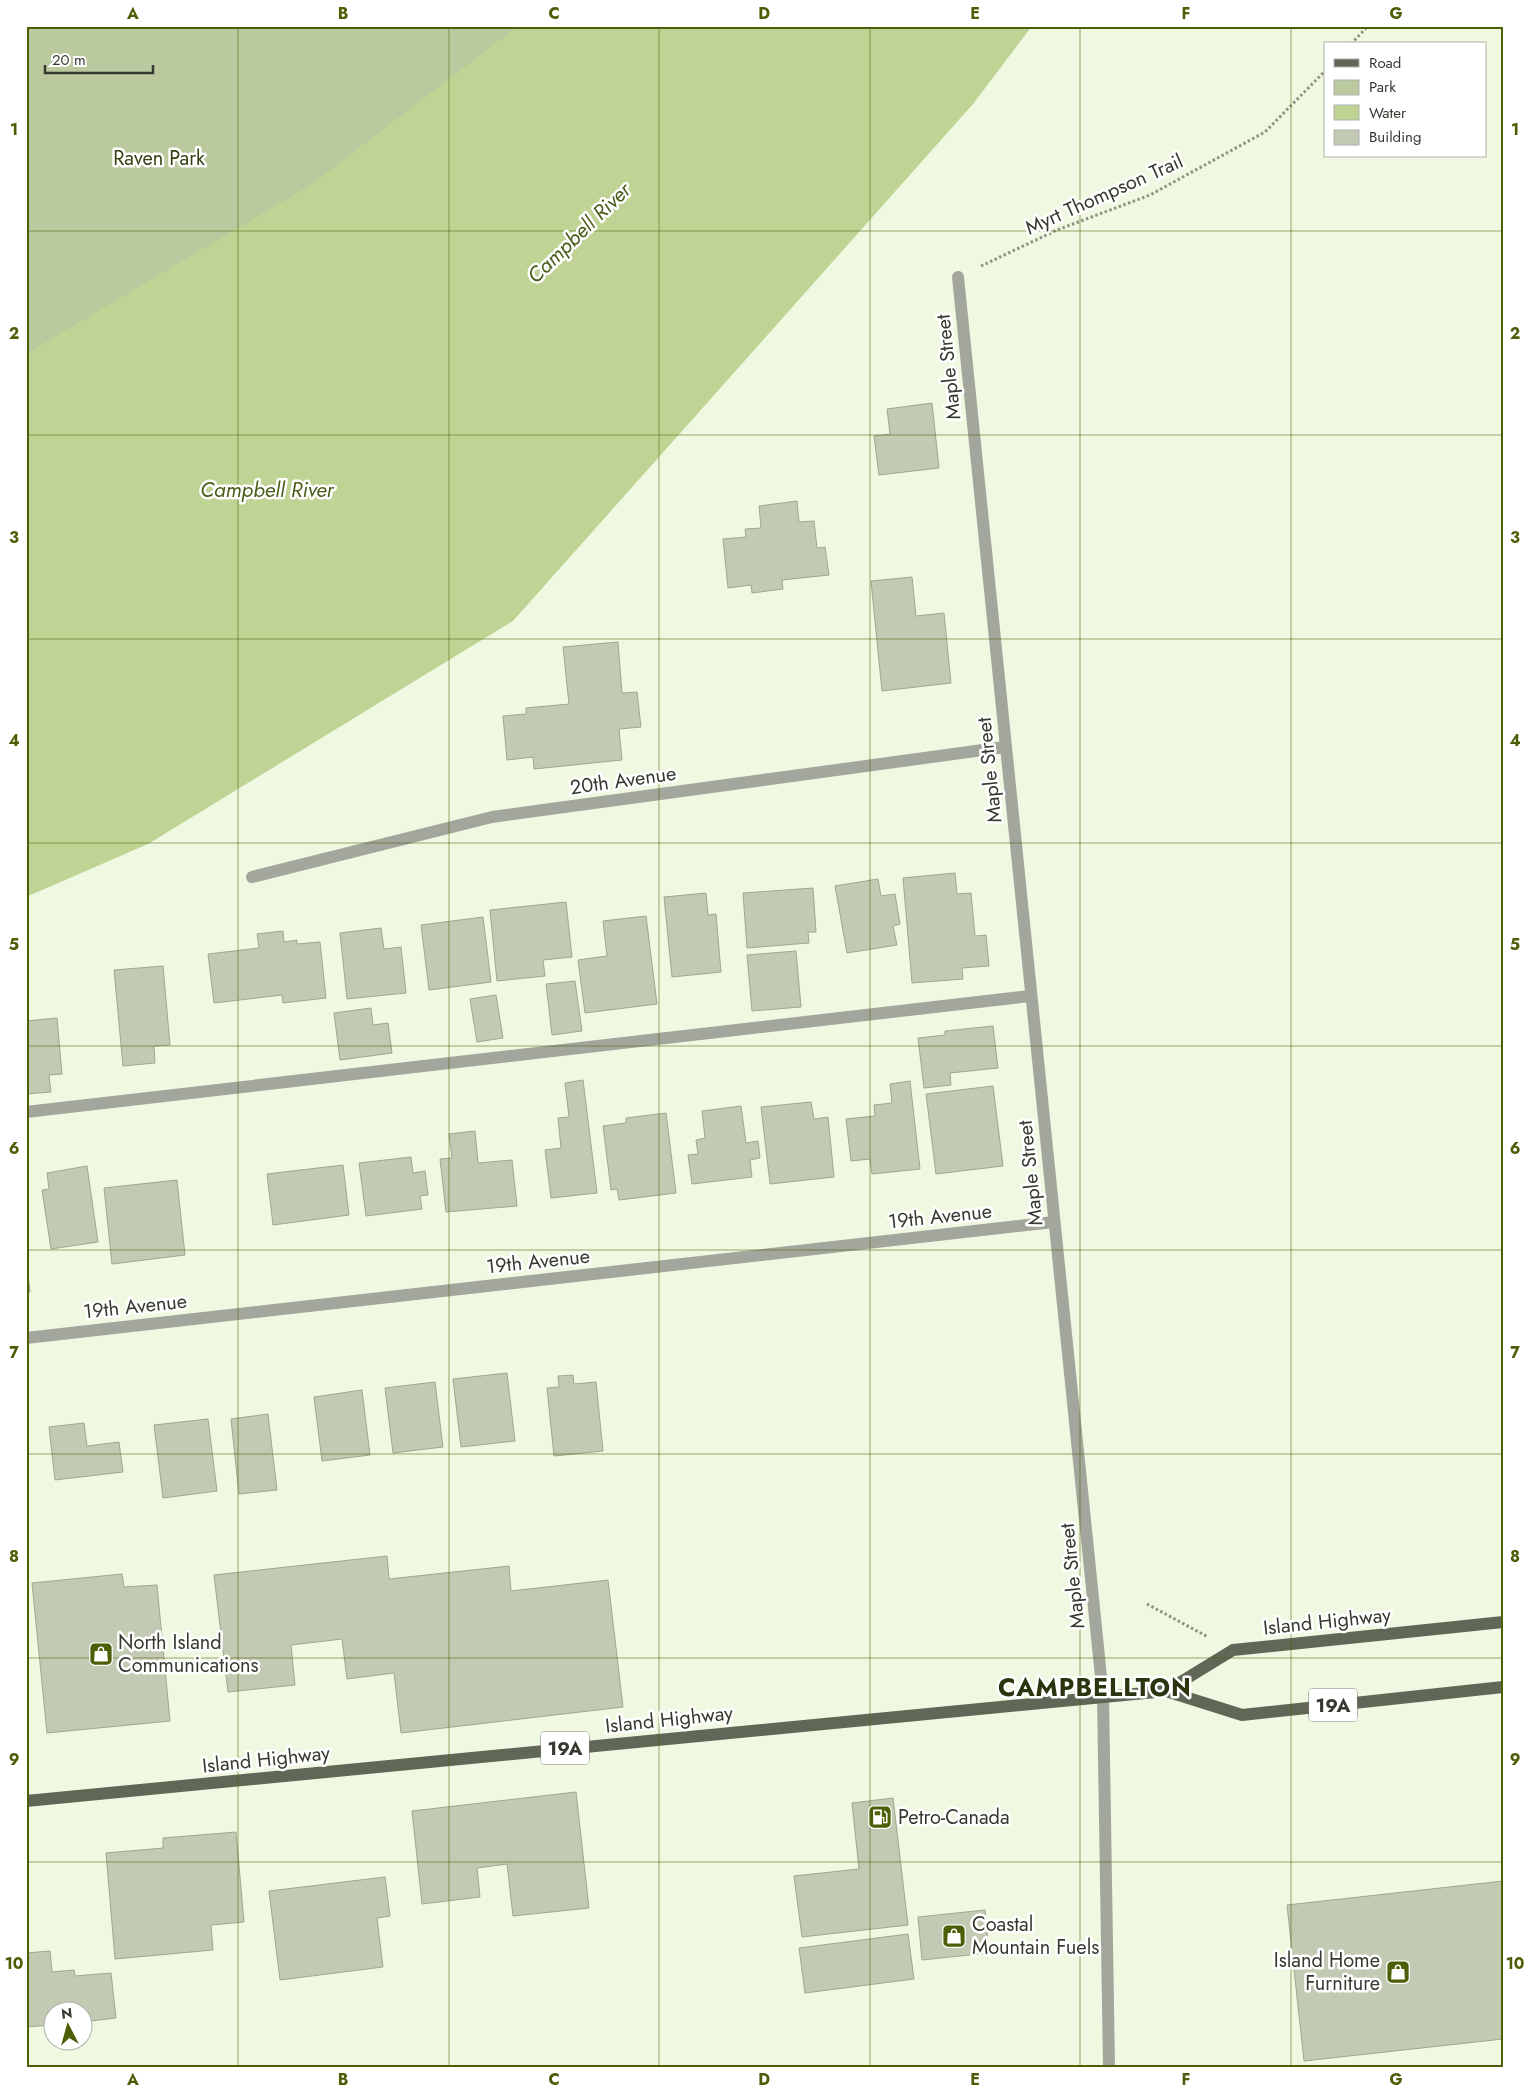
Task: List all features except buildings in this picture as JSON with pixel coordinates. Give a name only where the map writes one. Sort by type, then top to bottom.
[{"type":"main road","name":"Island Highway","points":[[1166,1691],[1233,1650],[1503,1622]]},
{"type":"main road","name":"Island Highway","points":[[26,1801],[1166,1691],[1242,1715],[1503,1687]]},
{"type":"street","name":"Maple Street","points":[[958,277],[1103,1696],[1109,2067]]},
{"type":"street","name":"20th Avenue","points":[[252,877],[492,817],[1005,746]]},
{"type":"street","points":[[26,1112],[1030,996]]},
{"type":"street","name":"19th Avenue","points":[[26,1338],[1054,1222]]},
{"type":"path","points":[[1353,42],[1368,26]]},
{"type":"path","name":"Myrt Thompson Trail","points":[[958,277],[1057,230],[1150,195],[1264,132],[1324,72]]},
{"type":"path","points":[[1146,1604],[1233,1650]]},
{"type":"green space","name":"Raven Park","points":[[26,26],[532,26],[26,407]]},
{"type":"water","name":"Campbell River","points":[[518,26],[1032,26],[973,104],[513,621],[148,844],[26,897],[26,354],[312,184]]},
{"type":"place","name":"North Island Communications","points":[[101,1654]]},
{"type":"place","name":"Petro-Canada","points":[[880,1817]]},
{"type":"place","name":"Coastal Mountain Fuels","points":[[954,1936]]},
{"type":"place","name":"Island Home Furniture","points":[[1398,1972]]},
{"type":"district","name":"CAMPBELLTON","points":[[1095,1687]]}]
